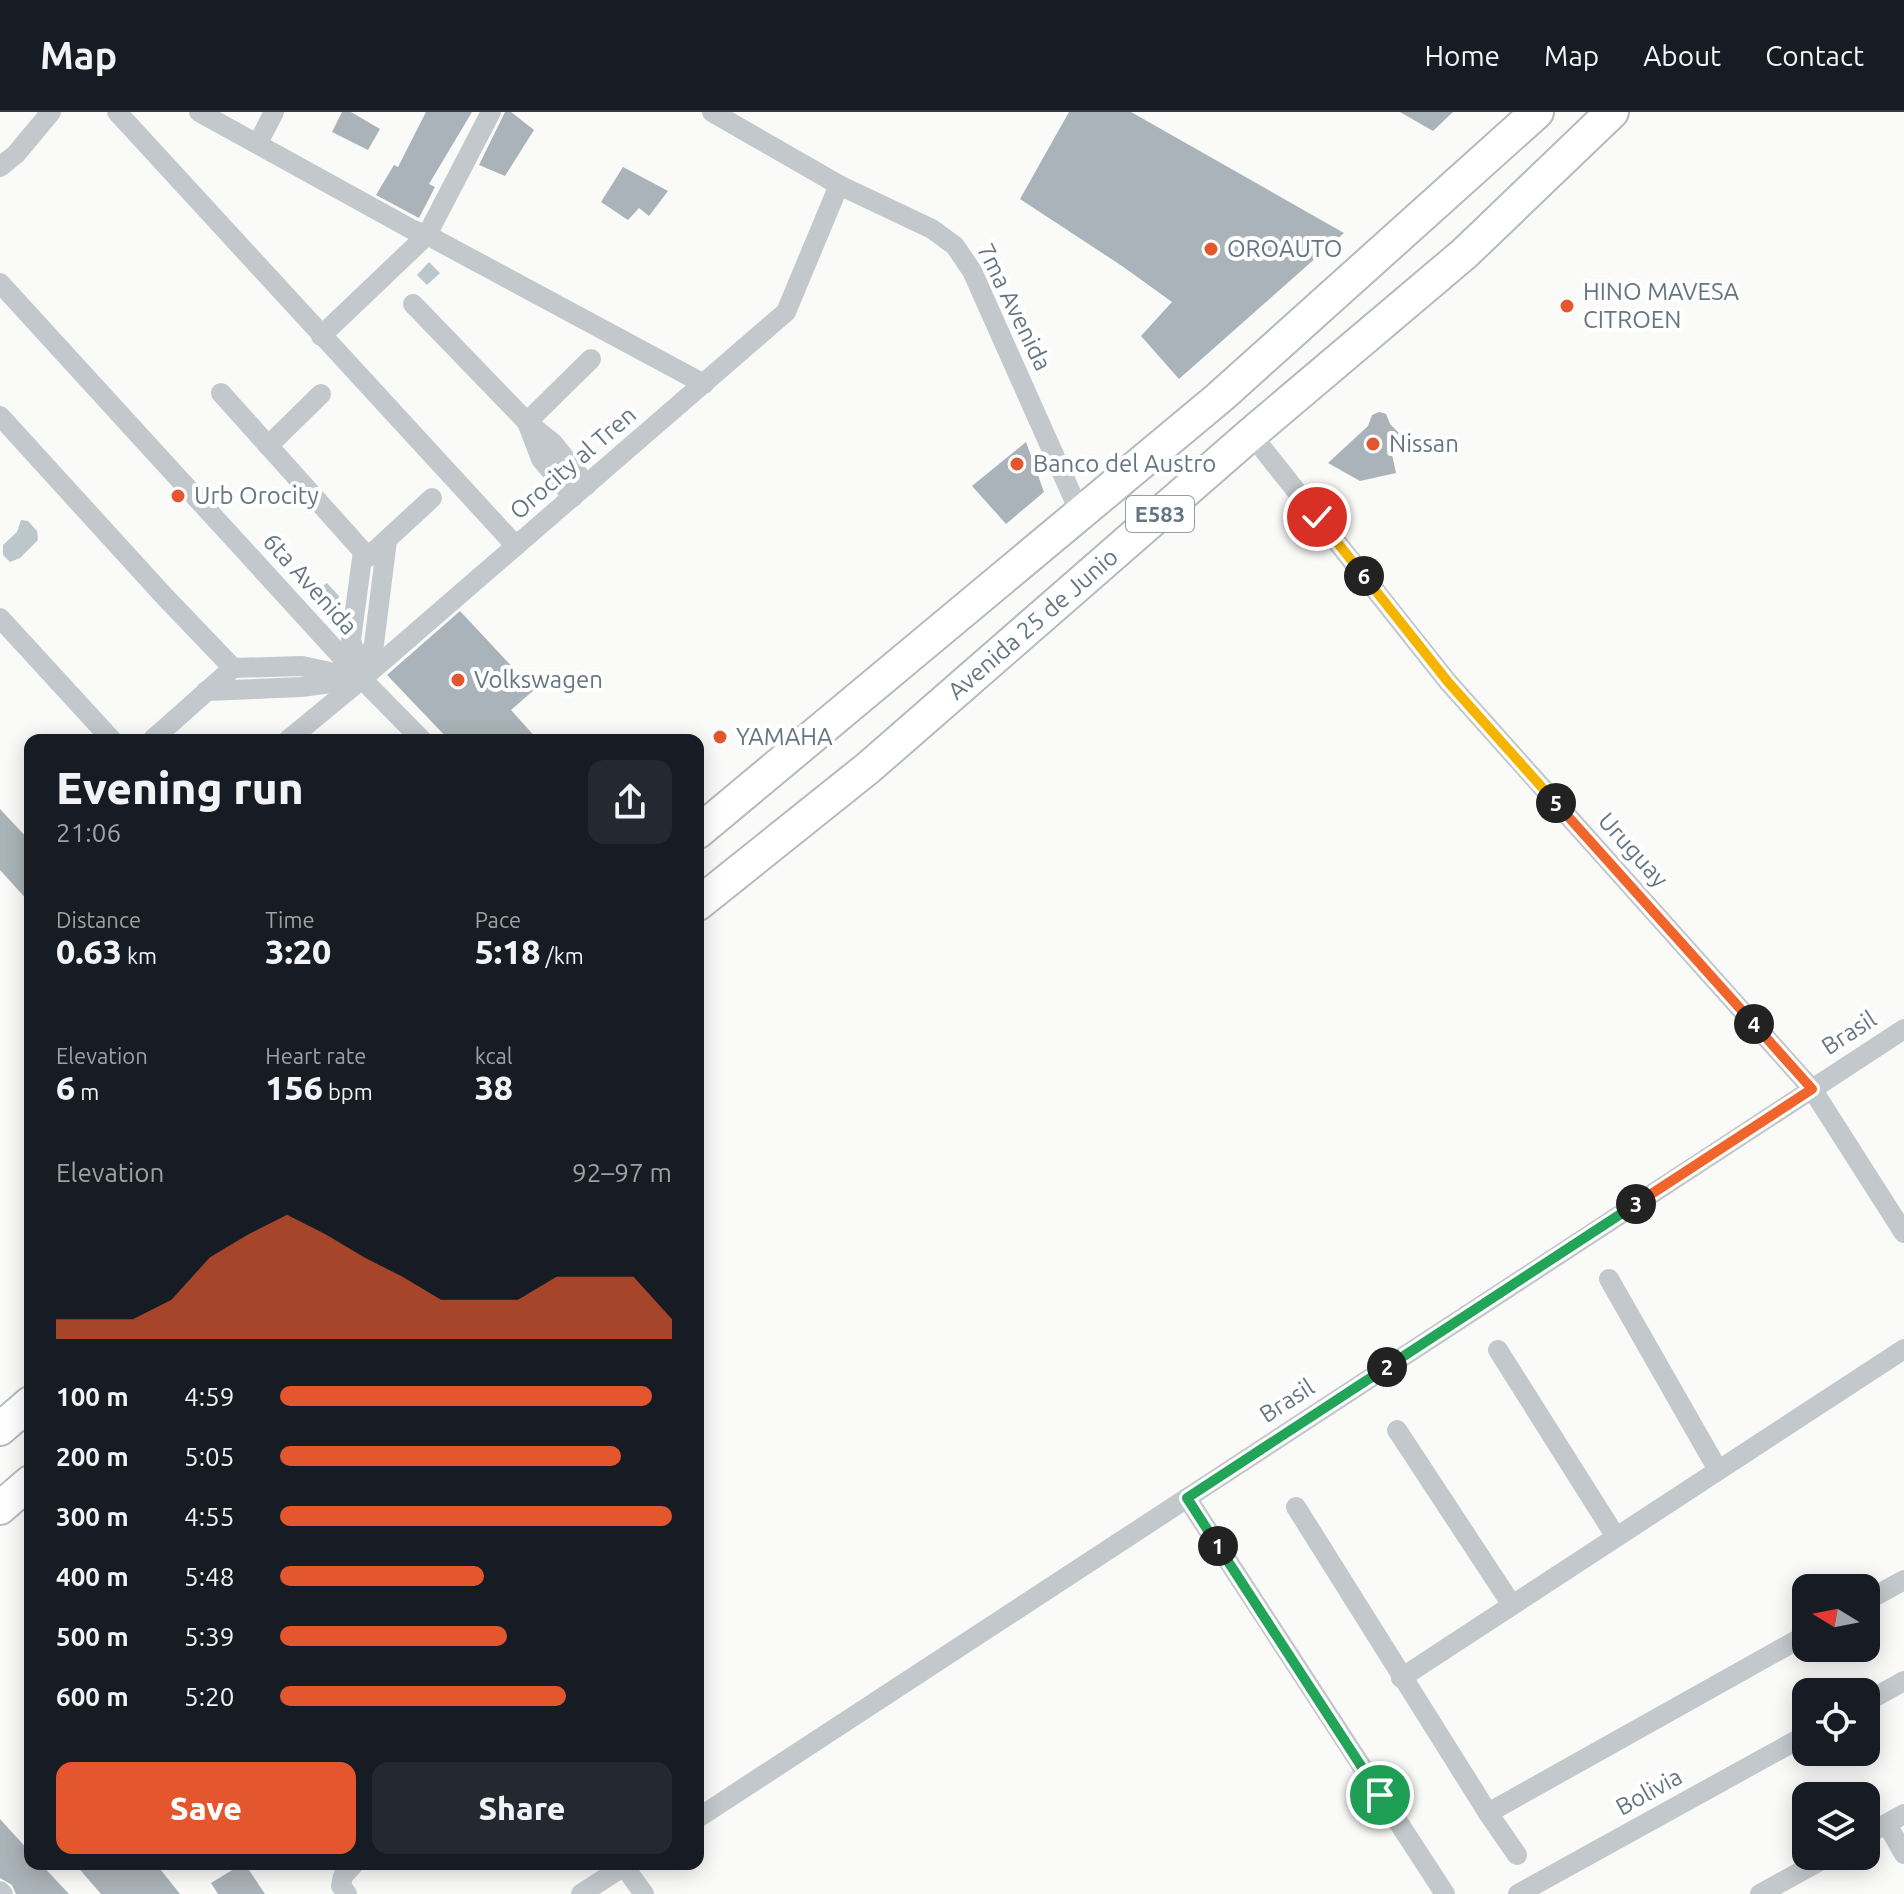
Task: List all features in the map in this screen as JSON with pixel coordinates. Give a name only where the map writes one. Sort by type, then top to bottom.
[{"type":"main road","name":"E583","points":[[704,827],[1220,397],[1537,112]]},
{"type":"main road","name":"Avenida 25 de Junio","points":[[704,899],[868,768],[1251,434],[1465,253],[1612,112]]},
{"type":"main road","points":[[0,1429],[24,1408]]},
{"type":"main road","points":[[0,1508],[24,1487]]},
{"type":"street","points":[[0,167],[16,154],[51,112]]},
{"type":"street","points":[[117,112],[516,546]]},
{"type":"street","points":[[199,112],[413,230],[704,384]]},
{"type":"street","points":[[258,143],[274,112]]},
{"type":"street","points":[[321,336],[427,235],[491,112]]},
{"type":"street","name":"7ma Avenida","points":[[712,112],[839,185],[932,229],[955,246],[972,271],[1080,513]]},
{"type":"street","name":"Orocity al Tren","points":[[295,734],[786,312],[839,185]]},
{"type":"street","name":"6ta Avenida","points":[[0,283],[362,679],[416,734]]},
{"type":"street","points":[[413,304],[527,422],[541,459],[580,491]]},
{"type":"street","points":[[527,422],[591,359]]},
{"type":"street","points":[[221,393],[368,557],[432,498]]},
{"type":"street","points":[[268,446],[321,394]]},
{"type":"street","points":[[0,416],[233,668]]},
{"type":"street","name":"Uruguay","points":[[1251,434],[1448,682],[1812,1089],[1904,1233]]},
{"type":"street","points":[[362,679],[374,644],[387,540]]},
{"type":"street","points":[[362,679],[351,640],[363,551]]},
{"type":"street","points":[[0,618],[106,734]]},
{"type":"street","points":[[159,734],[233,668],[302,666],[362,679]]},
{"type":"street","points":[[206,691],[301,687],[362,679]]},
{"type":"street","name":"Brasil","points":[[704,1814],[1904,1029]]},
{"type":"street","points":[[1609,1279],[1718,1470]]},
{"type":"street","points":[[1498,1350],[1616,1537]]},
{"type":"street","points":[[1401,1678],[1718,1470],[1902,1354]]},
{"type":"street","points":[[1397,1430],[1512,1605]]},
{"type":"street","points":[[1187,1498],[1445,1894]]},
{"type":"street","points":[[1296,1507],[1401,1678],[1517,1855]]},
{"type":"street","points":[[1880,1593],[1904,1580]]},
{"type":"street","points":[[1488,1813],[1792,1643]]},
{"type":"street","points":[[1880,1694],[1904,1681]]},
{"type":"street","name":"Bolivia","points":[[1518,1894],[1792,1743]]},
{"type":"street","points":[[1896,1819],[1904,1854]]},
{"type":"street","points":[[581,1894],[618,1870]]},
{"type":"street","points":[[629,1870],[644,1894]]},
{"type":"street","points":[[1760,1894],[1804,1870]]},
{"type":"shaded area","points":[[429,262],[440,273],[427,285],[417,275]]},
{"type":"shaded area","points":[[21,520],[28,521],[37,531],[38,540],[20,558],[10,562],[3,555],[3,545],[17,532]]},
{"type":"shaded area","points":[[327,583],[339,596],[337,607],[330,606],[320,595],[320,588]]},
{"type":"building","points":[[342,112],[351,112],[380,129],[368,150],[332,132]]},
{"type":"building","points":[[426,112],[472,112],[429,184],[435,187],[419,218],[376,195],[394,165],[398,167]]},
{"type":"building","points":[[505,112],[511,112],[534,130],[505,176],[479,165]]},
{"type":"building","name":"OROAUTO","points":[[1069,112],[1131,112],[1344,233],[1179,379],[1141,336],[1172,302],[1020,199]]},
{"type":"building","points":[[1400,112],[1453,112],[1433,131]]},
{"type":"building","points":[[623,167],[668,191],[649,216],[639,208],[628,220],[601,202]]},
{"type":"building","name":"Nissan","points":[[1379,412],[1386,414],[1390,424],[1404,438],[1391,450],[1396,473],[1360,481],[1328,463],[1368,426],[1372,415]]},
{"type":"building","name":"Banco del Austro","points":[[1026,442],[1044,492],[1006,524],[972,486]]},
{"type":"building","name":"Volkswagen","points":[[460,611],[534,690],[511,710],[533,734],[443,734],[387,675]]},
{"type":"building","points":[[0,809],[24,835],[24,896],[0,870]]},
{"type":"building","points":[[0,1819],[24,1845],[24,1870],[47,1870],[69,1894],[16,1894],[12,1885],[0,1878]]},
{"type":"building","points":[[80,1870],[161,1870],[180,1894],[101,1894]]},
{"type":"building","points":[[232,1870],[249,1870],[265,1894],[218,1894],[211,1883]]},
{"type":"place","name":"OROAUTO","points":[[1211,249]]},
{"type":"place","name":"HINO MAVESA CITROEN","points":[[1567,306]]},
{"type":"place","name":"Nissan","points":[[1373,444]]},
{"type":"place","name":"Banco del Austro","points":[[1017,464]]},
{"type":"place","name":"Urb Orocity","points":[[178,496]]},
{"type":"place","name":"Volkswagen","points":[[458,680]]},
{"type":"place","name":"YAMAHA","points":[[720,737]]},
{"type":"route","points":[[1317,517],[1448,682],[1812,1089],[1187,1498],[1380,1795]]}]
